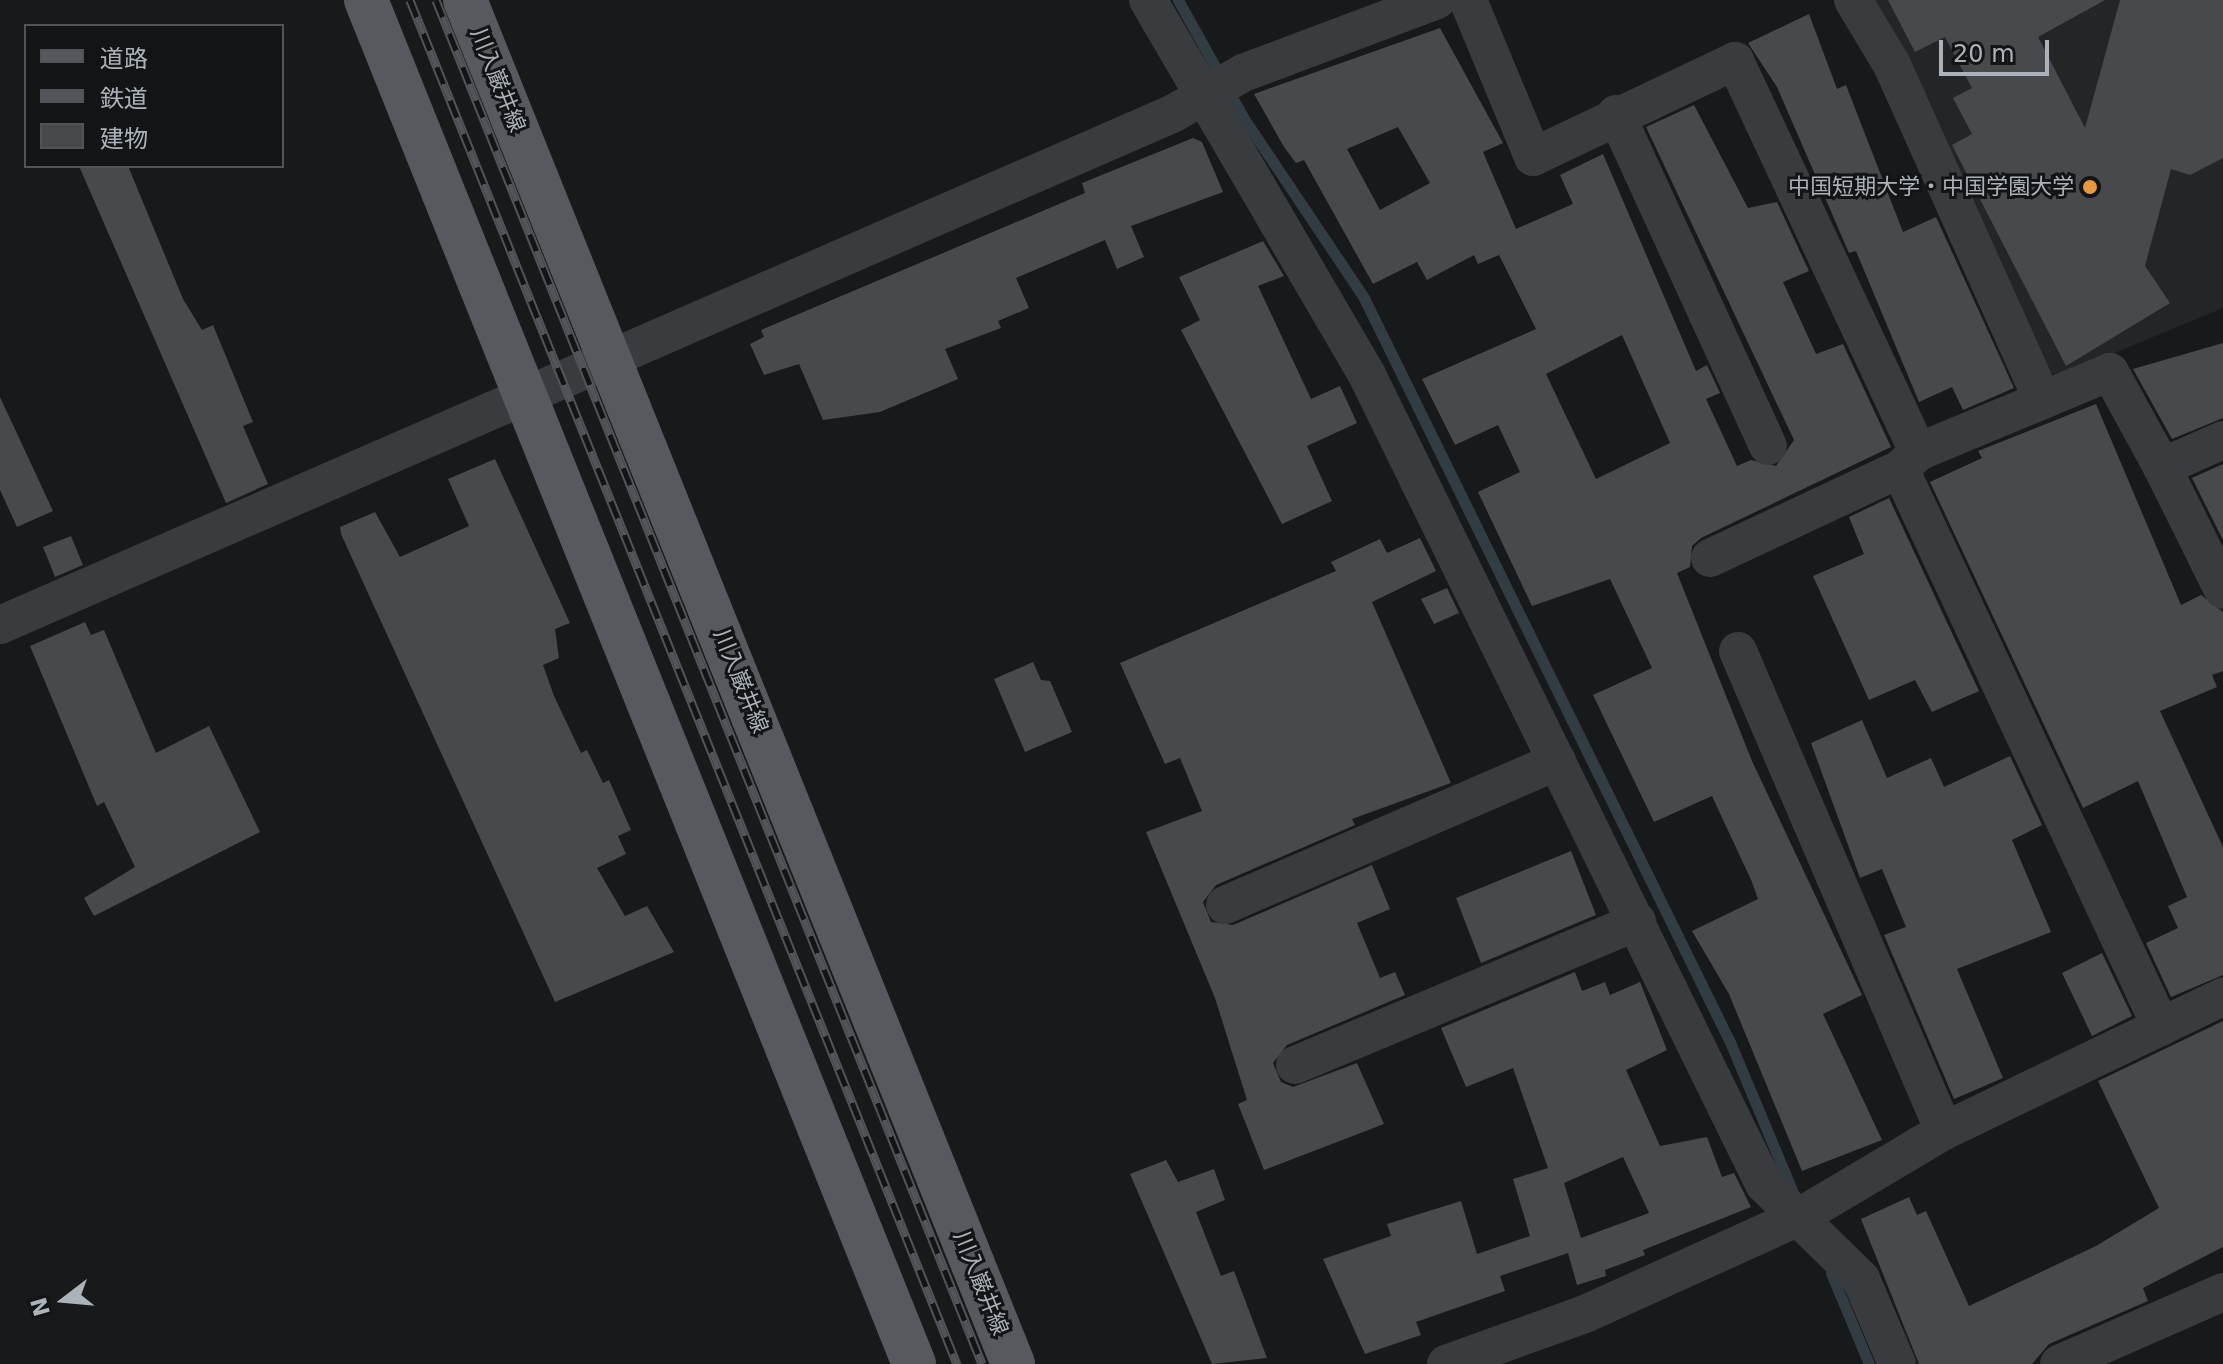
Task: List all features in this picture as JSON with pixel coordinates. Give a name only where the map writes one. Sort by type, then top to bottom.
[{"type":"main road","points":[[366,0],[914,1364]]},
{"type":"main road","name":"川入巌井線","points":[[465,0],[612,355],[1013,1364]]},
{"type":"street","points":[[1148,0],[1217,89],[1367,375],[1764,1184],[1861,1279],[1897,1364]]},
{"type":"street","points":[[0,625],[1217,89],[1437,0]]},
{"type":"street","points":[[1468,0],[1533,157],[1616,114],[1735,61],[2161,1027]]},
{"type":"street","points":[[1853,0],[1892,65],[2042,398]]},
{"type":"street","points":[[1616,114],[1768,446]]},
{"type":"street","points":[[1710,558],[2042,398],[2110,372],[2162,467],[2223,590]]},
{"type":"street","points":[[2162,467],[2223,440]]},
{"type":"street","points":[[1738,651],[1944,1131]]},
{"type":"street","points":[[1225,905],[1557,761]]},
{"type":"street","points":[[1295,1065],[1637,922]]},
{"type":"street","points":[[1446,1364],[1585,1314],[1799,1217],[1944,1131],[2223,997]]},
{"type":"street","points":[[2059,1364],[2223,1292]]},
{"type":"shaded area","name":"中国短期大学・中国学園大学","points":[[1864,0],[2223,0],[2223,308],[2059,376],[2039,369]]},
{"type":"building","name":"中国短期大学・中国学園大学","points":[[1888,0],[2105,0],[2038,37],[2085,128],[2120,0],[2223,0],[2223,158],[2190,175],[2171,169],[2145,266],[2170,303],[2066,366],[1952,145],[1972,134],[1953,98],[1972,88],[1945,37],[1915,52]]},
{"type":"building","points":[[1809,14],[1837,89],[1846,85],[1903,232],[1936,217],[2014,388],[1963,410],[1952,387],[1919,402],[1856,251],[1849,253],[1777,87],[1748,43]]},
{"type":"building","points":[[1440,28],[1503,143],[1483,152],[1516,229],[1573,204],[1560,175],[1603,154],[1696,371],[1707,365],[1720,393],[1706,399],[1737,466],[1751,460],[1776,466],[1794,440],[1646,127],[1694,105],[1748,208],[1777,202],[1809,271],[1783,282],[1816,354],[1843,344],[1891,447],[1701,538],[1692,546],[1690,567],[1677,573],[1752,761],[1862,995],[1823,1014],[1882,1140],[1802,1171],[1729,994],[1692,931],[1758,899],[1752,882],[1712,796],[1654,822],[1593,695],[1652,668],[1610,579],[1532,606],[1478,492],[1520,472],[1498,425],[1455,445],[1422,379],[1536,329],[1499,255],[1478,264],[1474,255],[1427,280],[1417,262],[1373,284],[1304,160],[1296,163],[1254,94]],"holes":[[[1398,127],[1430,183],[1380,210],[1347,149]],[[1622,335],[1670,443],[1596,479],[1546,374]]]},
{"type":"building","points":[[1193,138],[1202,142],[1223,192],[1131,226],[1144,257],[1117,269],[1105,240],[1016,278],[1029,308],[998,321],[1001,328],[945,349],[958,379],[880,412],[823,420],[799,364],[764,375],[750,344],[764,337],[761,330],[1085,193],[1082,183]]},
{"type":"building","points":[[80,168],[129,168],[183,299],[202,330],[213,325],[253,422],[243,426],[268,484],[226,503]]},
{"type":"building","points":[[1263,241],[1284,276],[1258,286],[1311,399],[1340,386],[1357,423],[1307,446],[1332,501],[1282,524],[1181,330],[1200,320],[1179,277]]},
{"type":"building","points":[[2223,343],[2223,418],[2172,439],[2133,369]]},
{"type":"building","points":[[0,397],[53,511],[17,527],[0,490]]},
{"type":"building","points":[[2096,404],[2181,605],[2201,595],[2223,612],[2223,671],[2212,675],[2217,687],[2160,711],[2223,847],[2223,975],[2171,997],[2146,943],[2178,928],[2168,906],[2187,897],[2138,781],[2083,808],[1930,482],[1982,458],[1978,451]]},
{"type":"building","points":[[495,459],[570,623],[555,629],[559,658],[543,665],[554,696],[581,753],[587,750],[603,783],[609,780],[631,830],[618,836],[626,854],[597,868],[625,916],[647,906],[674,952],[555,1002],[340,527],[375,512],[400,557],[469,526],[448,479]]},
{"type":"building","points":[[2223,464],[2223,540],[2192,478]]},
{"type":"building","points":[[1889,498],[1979,691],[1932,712],[1915,680],[1869,700],[1813,576],[1864,554],[1849,517]]},
{"type":"building","points":[[71,536],[83,565],[55,577],[43,547]]},
{"type":"building","points":[[1420,538],[1436,571],[1372,602],[1451,783],[1352,819],[1355,825],[1216,885],[1203,902],[1211,922],[1233,925],[1372,865],[1390,909],[1357,923],[1380,978],[1395,972],[1405,995],[1287,1045],[1273,1063],[1281,1082],[1293,1087],[1357,1063],[1384,1124],[1264,1170],[1238,1104],[1247,1100],[1215,998],[1146,832],[1202,811],[1180,758],[1165,764],[1120,663],[1336,571],[1331,562],[1380,539],[1387,553]]},
{"type":"building","points":[[1447,588],[1459,613],[1434,624],[1421,599]]},
{"type":"building","points":[[85,622],[91,635],[104,630],[156,753],[209,726],[260,832],[94,916],[84,898],[135,867],[104,802],[97,806],[30,646]]},
{"type":"building","points":[[1033,662],[1041,680],[1050,681],[1072,732],[1025,752],[994,679]]},
{"type":"building","points":[[1862,720],[1887,778],[1931,758],[1944,787],[2010,756],[2042,825],[2012,840],[2051,932],[1957,969],[2003,1078],[1954,1099],[1884,935],[1906,927],[1882,869],[1860,878],[1811,743]]},
{"type":"building","points":[[1571,851],[1596,915],[1481,963],[1456,898]]},
{"type":"building","points":[[2102,953],[2132,1016],[2092,1036],[2062,973]]},
{"type":"building","points":[[1575,972],[1582,991],[1605,982],[1610,995],[1640,982],[1667,1050],[1626,1070],[1660,1146],[1707,1137],[1722,1177],[1734,1173],[1751,1207],[1643,1250],[1645,1255],[1605,1270],[1606,1276],[1577,1285],[1568,1253],[1500,1276],[1505,1291],[1416,1322],[1421,1335],[1365,1354],[1323,1259],[1391,1236],[1387,1224],[1461,1201],[1477,1254],[1530,1236],[1513,1179],[1548,1168],[1513,1068],[1466,1087],[1441,1028]],"holes":[[[1623,1157],[1649,1213],[1581,1238],[1564,1183]]]},
{"type":"building","points":[[2223,1021],[2223,1247],[2143,1288],[2148,1301],[2049,1344],[2032,1364],[1919,1364],[1861,1219],[1909,1197],[1917,1215],[1926,1211],[1969,1306],[2096,1246],[2159,1208],[2098,1081]]},
{"type":"building","points":[[1166,1160],[1178,1182],[1214,1169],[1225,1200],[1196,1212],[1221,1276],[1234,1271],[1267,1358],[1212,1364],[1130,1174]]},
{"type":"waterway","points":[[1178,0],[1243,117],[1364,298],[1730,1042],[1792,1190]]},
{"type":"waterway","points":[[1831,1273],[1869,1364]]},
{"type":"railway","points":[[410,0],[957,1364]]},
{"type":"railway","points":[[436,0],[982,1364]]},
{"type":"place","name":"中国短期大学・中国学園大学","points":[[2090,187]]}]
